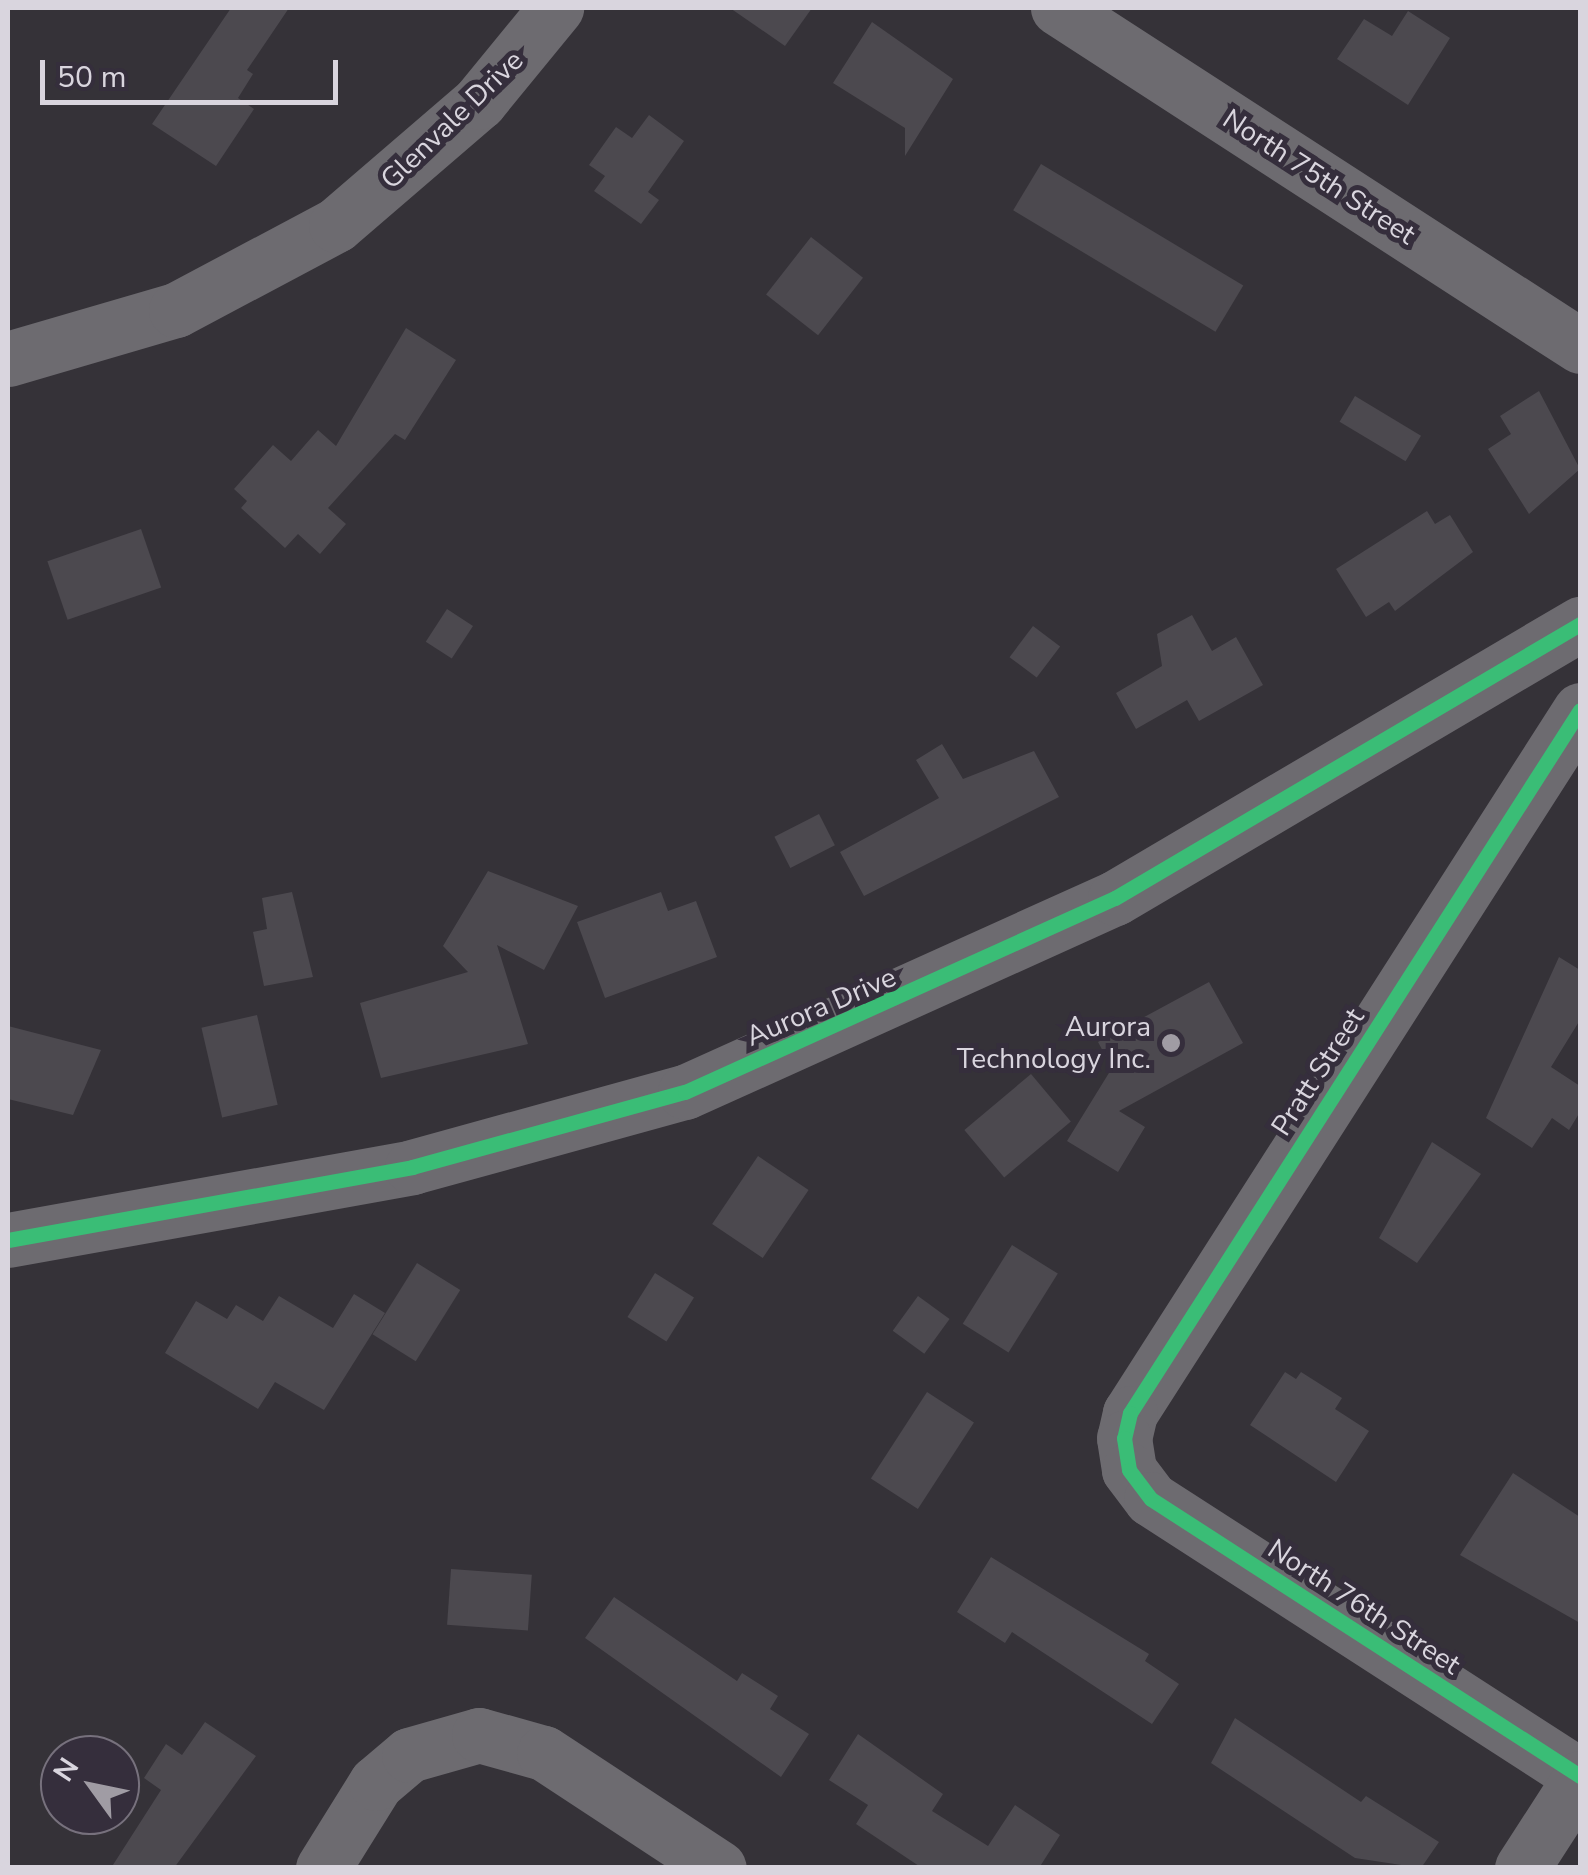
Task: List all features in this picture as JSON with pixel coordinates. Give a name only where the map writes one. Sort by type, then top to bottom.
[{"type":"street","name":"Glenvale Drive","points":[[8,359],[176,310],[336,225],[478,102],[556,8]]},
{"type":"street","name":"North 75th Street","points":[[1058,8],[1580,346]]},
{"type":"street","name":"Aurora Drive","points":[[8,1240],[412,1167],[685,1092],[1115,898],[1580,624]]},
{"type":"street","name":"Pratt Street","points":[[1129,1470],[1130,1413],[1580,710]]},
{"type":"street","name":"North 76th Street","points":[[1129,1470],[1150,1499],[1580,1777]]},
{"type":"street","points":[[323,1868],[376,1783],[440,1741],[479,1735],[544,1753],[718,1868]]},
{"type":"street","points":[[1522,1868],[1580,1777]]},
{"type":"building","points":[[231,8],[289,8],[247,70],[253,74],[238,98],[254,109],[216,166],[152,124]]},
{"type":"building","points":[[730,8],[812,8],[785,46]]},
{"type":"building","points":[[1408,11],[1450,38],[1408,105],[1337,59],[1364,19],[1392,36]]},
{"type":"building","points":[[872,22],[953,79],[905,156],[905,128],[833,83]]},
{"type":"building","points":[[649,115],[684,141],[648,192],[659,200],[641,224],[594,191],[605,176],[589,165],[616,127],[632,138]]},
{"type":"building","points":[[1041,164],[1243,286],[1215,332],[1013,210]]},
{"type":"building","points":[[811,237],[863,278],[818,335],[766,295]]},
{"type":"building","points":[[406,328],[456,360],[405,440],[395,434],[328,508],[346,524],[320,554],[298,534],[285,548],[241,508],[247,501],[234,489],[273,445],[291,461],[318,430],[336,446]]},
{"type":"building","points":[[1539,391],[1580,469],[1529,514],[1488,449],[1511,434],[1500,416]]},
{"type":"building","points":[[1355,396],[1421,436],[1406,461],[1340,422]]},
{"type":"building","points":[[1427,511],[1435,524],[1450,515],[1473,552],[1395,611],[1389,602],[1366,617],[1336,569]]},
{"type":"building","points":[[141,529],[161,588],[68,620],[47,561]]},
{"type":"building","points":[[447,609],[473,626],[452,659],[426,642]]},
{"type":"building","points":[[1192,615],[1212,651],[1236,637],[1263,685],[1199,721],[1187,700],[1136,729],[1116,693],[1162,666],[1157,634]]},
{"type":"building","points":[[1033,626],[1060,646],[1037,678],[1010,657]]},
{"type":"building","points":[[942,744],[963,779],[1034,751],[1059,797],[864,896],[840,852],[939,798],[916,760]]},
{"type":"building","points":[[819,814],[835,845],[790,868],[774,837]]},
{"type":"building","points":[[488,871],[578,906],[544,970],[497,945],[528,1044],[381,1078],[360,1003],[468,972],[443,946]]},
{"type":"building","points":[[292,892],[313,977],[264,986],[253,932],[267,929],[262,898]]},
{"type":"building","points":[[661,892],[668,911],[696,901],[717,957],[605,998],[577,922]]},
{"type":"building","points":[[1559,957],[1580,970],[1580,1020],[1551,1067],[1580,1086],[1580,1112],[1569,1130],[1552,1118],[1532,1148],[1486,1118]]},
{"type":"building","name":"Aurora Technology Inc.","points":[[1209,982],[1243,1043],[1119,1111],[1145,1127],[1118,1172],[1067,1141],[1112,1068],[1098,1042]]},
{"type":"building","points":[[257,1015],[278,1105],[222,1117],[201,1028]]},
{"type":"building","points":[[8,1026],[101,1050],[73,1115],[8,1099]]},
{"type":"building","points":[[1031,1074],[1071,1121],[1004,1177],[964,1130]]},
{"type":"building","points":[[1432,1142],[1481,1174],[1417,1263],[1379,1238]]},
{"type":"building","points":[[758,1156],[809,1190],[763,1258],[712,1224]]},
{"type":"building","points":[[1012,1245],[1058,1274],[1009,1352],[963,1324]]},
{"type":"building","points":[[417,1263],[460,1290],[416,1361],[372,1334]]},
{"type":"building","points":[[655,1273],[694,1297],[666,1341],[627,1317]]},
{"type":"building","points":[[354,1294],[385,1313],[324,1410],[275,1382],[258,1409],[165,1353],[196,1301],[227,1319],[236,1305],[263,1321],[279,1296],[333,1328]]},
{"type":"building","points":[[918,1296],[950,1319],[924,1354],[893,1331]]},
{"type":"building","points":[[1285,1372],[1296,1379],[1301,1372],[1342,1398],[1335,1409],[1369,1431],[1336,1482],[1250,1425]]},
{"type":"building","points":[[927,1392],[974,1422],[918,1509],[871,1478]]},
{"type":"building","points":[[1513,1473],[1580,1517],[1580,1623],[1460,1555]]},
{"type":"building","points":[[991,1557],[1149,1654],[1145,1661],[1179,1684],[1152,1724],[1012,1632],[1005,1643],[957,1612]]},
{"type":"building","points":[[451,1569],[532,1575],[528,1631],[447,1625]]},
{"type":"building","points":[[614,1597],[737,1681],[742,1673],[778,1696],[770,1709],[809,1734],[781,1777],[585,1638]]},
{"type":"building","points":[[1235,1718],[1361,1802],[1366,1796],[1439,1842],[1421,1868],[1355,1858],[1211,1763]]},
{"type":"building","points":[[205,1722],[256,1756],[174,1868],[111,1868],[132,1835],[140,1835],[140,1823],[161,1790],[144,1778],[166,1744],[182,1755]]},
{"type":"building","points":[[858,1734],[943,1794],[932,1811],[988,1846],[1015,1805],[1060,1835],[1039,1868],[922,1868],[856,1824],[868,1805],[829,1780]]},
{"type":"cycle path","points":[[8,1240],[412,1167],[685,1092],[1115,898],[1580,624]]},
{"type":"cycle path","points":[[1580,710],[1130,1413],[1124,1438],[1129,1470],[1151,1499],[1580,1776]]},
{"type":"place","name":"Aurora Technology Inc.","points":[[1171,1043]]}]
